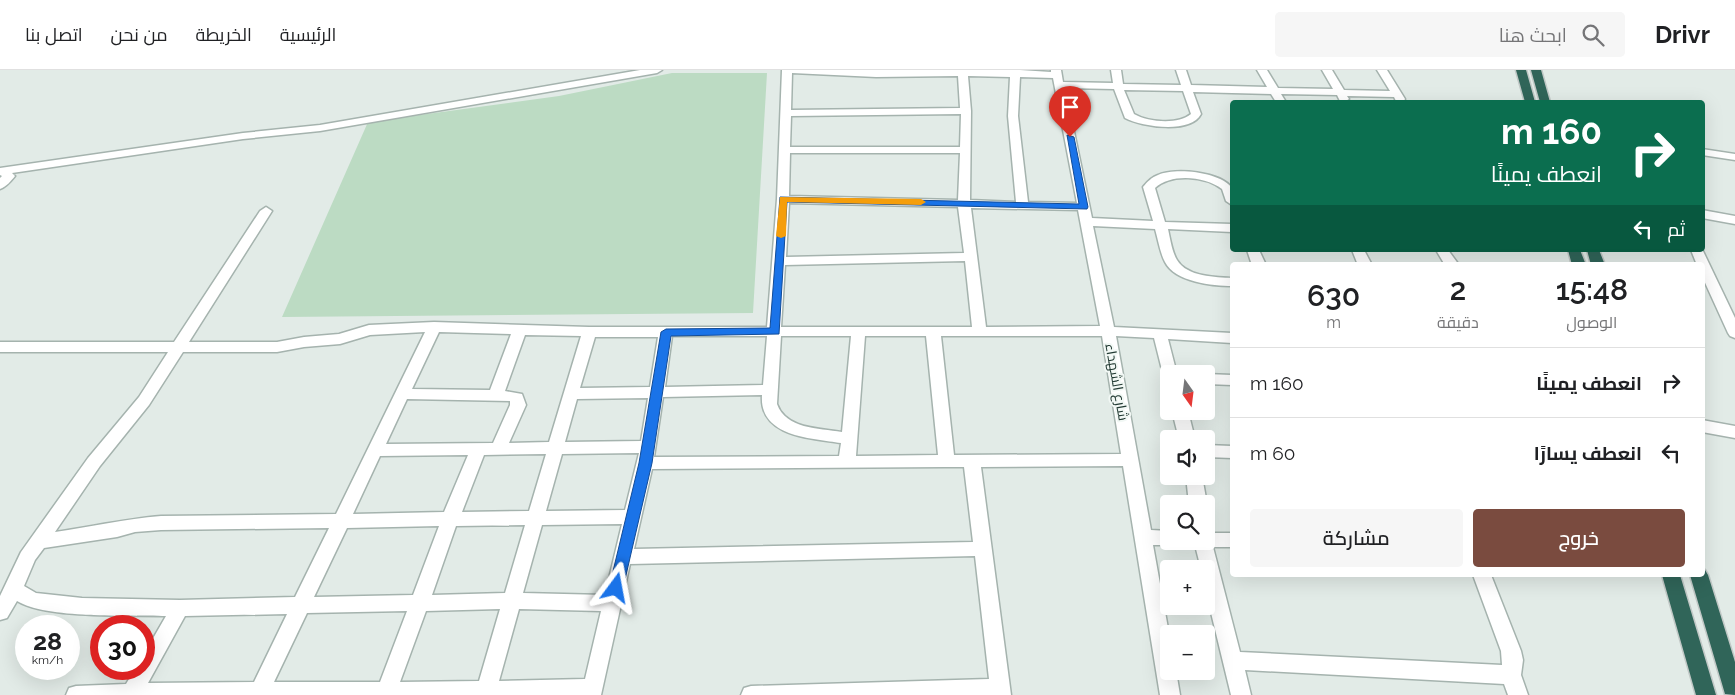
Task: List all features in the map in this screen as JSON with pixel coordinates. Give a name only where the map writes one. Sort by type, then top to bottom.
[{"type":"highway","points":[[1521,70],[1529,100]]},
{"type":"highway","points":[[1536,70],[1544,100]]},
{"type":"highway","points":[[1672,577],[1706,695]]},
{"type":"highway","points":[[1700,577],[1735,693]]},
{"type":"street","points":[[0,172],[243,136],[320,128],[657,70]]},
{"type":"street","points":[[849,439],[789,428],[774,417],[769,404],[783,199],[788,70],[1015,72],[1118,87],[1340,93],[1400,98]]},
{"type":"street","points":[[1116,70],[1118,87],[1129,116],[1142,123],[1179,123],[1194,118],[1196,114],[1181,70]]},
{"type":"street","points":[[1262,70],[1280,100]]},
{"type":"street","points":[[1327,70],[1345,100]]},
{"type":"street","points":[[1382,70],[1400,98]]},
{"type":"street","points":[[963,72],[966,111],[964,203],[980,332]]},
{"type":"street","points":[[1015,72],[1013,116],[1022,206]]},
{"type":"street","name":"شارع الشهداء","points":[[1058,77],[1108,331],[1170,695]]},
{"type":"street","points":[[787,113],[966,111]]},
{"type":"street","points":[[785,150],[966,150]]},
{"type":"street","points":[[1705,152],[1735,157]]},
{"type":"street","points":[[0,172],[6,173],[9,176],[0,185]]},
{"type":"street","points":[[1230,196],[1226,187],[1219,181],[1208,177],[1165,176],[1155,180],[1149,188],[1171,262],[1180,270],[1201,280],[1230,282]]},
{"type":"street","points":[[783,199],[1084,207]]},
{"type":"street","points":[[0,612],[14,588],[27,557],[94,462],[144,401],[266,211]]},
{"type":"street","points":[[1705,213],[1735,220]]},
{"type":"street","points":[[1087,222],[1230,228]]},
{"type":"street","points":[[779,261],[971,257]]},
{"type":"street","points":[[1705,267],[1735,333]]},
{"type":"street","points":[[259,693],[434,326]]},
{"type":"street","points":[[0,347],[278,347],[304,342],[340,339],[368,330],[434,326],[589,332],[1108,331],[1230,338]]},
{"type":"street","points":[[496,396],[520,330]]},
{"type":"street","points":[[485,693],[589,332]]},
{"type":"street","points":[[76,695],[132,693],[485,693],[592,691],[647,455],[666,332]]},
{"type":"street","points":[[847,462],[858,332]]},
{"type":"street","points":[[933,332],[946,462]]},
{"type":"street","points":[[1160,334],[1168,365]]},
{"type":"street","points":[[1215,379],[1230,380]]},
{"type":"street","points":[[571,394],[770,390]]},
{"type":"street","points":[[401,394],[517,398],[518,405],[498,450]]},
{"type":"street","points":[[1705,427],[1735,432]]},
{"type":"street","points":[[374,450],[555,449],[647,455],[847,462],[1131,460]]},
{"type":"street","points":[[386,693],[478,450]]},
{"type":"street","points":[[1215,451],[1230,452]]},
{"type":"street","points":[[751,695],[1000,692],[972,462]]},
{"type":"street","points":[[39,541],[162,522],[633,517]]},
{"type":"street","points":[[1143,537],[1160,538]]},
{"type":"street","points":[[1215,540],[1230,540]]},
{"type":"street","points":[[623,557],[982,548]]},
{"type":"street","points":[[1205,550],[1241,695]]},
{"type":"street","points":[[1483,577],[1511,651],[1513,660],[1511,675],[1518,695]]},
{"type":"street","points":[[14,588],[33,601],[56,604],[180,608],[300,607],[420,602],[612,603]]},
{"type":"street","points":[[132,693],[180,608]]},
{"type":"street","points":[[1233,661],[1511,675]]},
{"type":"green space","points":[[672,73],[767,73],[753,313],[282,317],[368,122],[559,96]]},
{"type":"slow traffic","points":[[781,236],[783,199],[921,202]]},
{"type":"route","points":[[616,588],[645,463],[666,332],[775,332],[783,199],[1084,207],[1070,137]]}]
